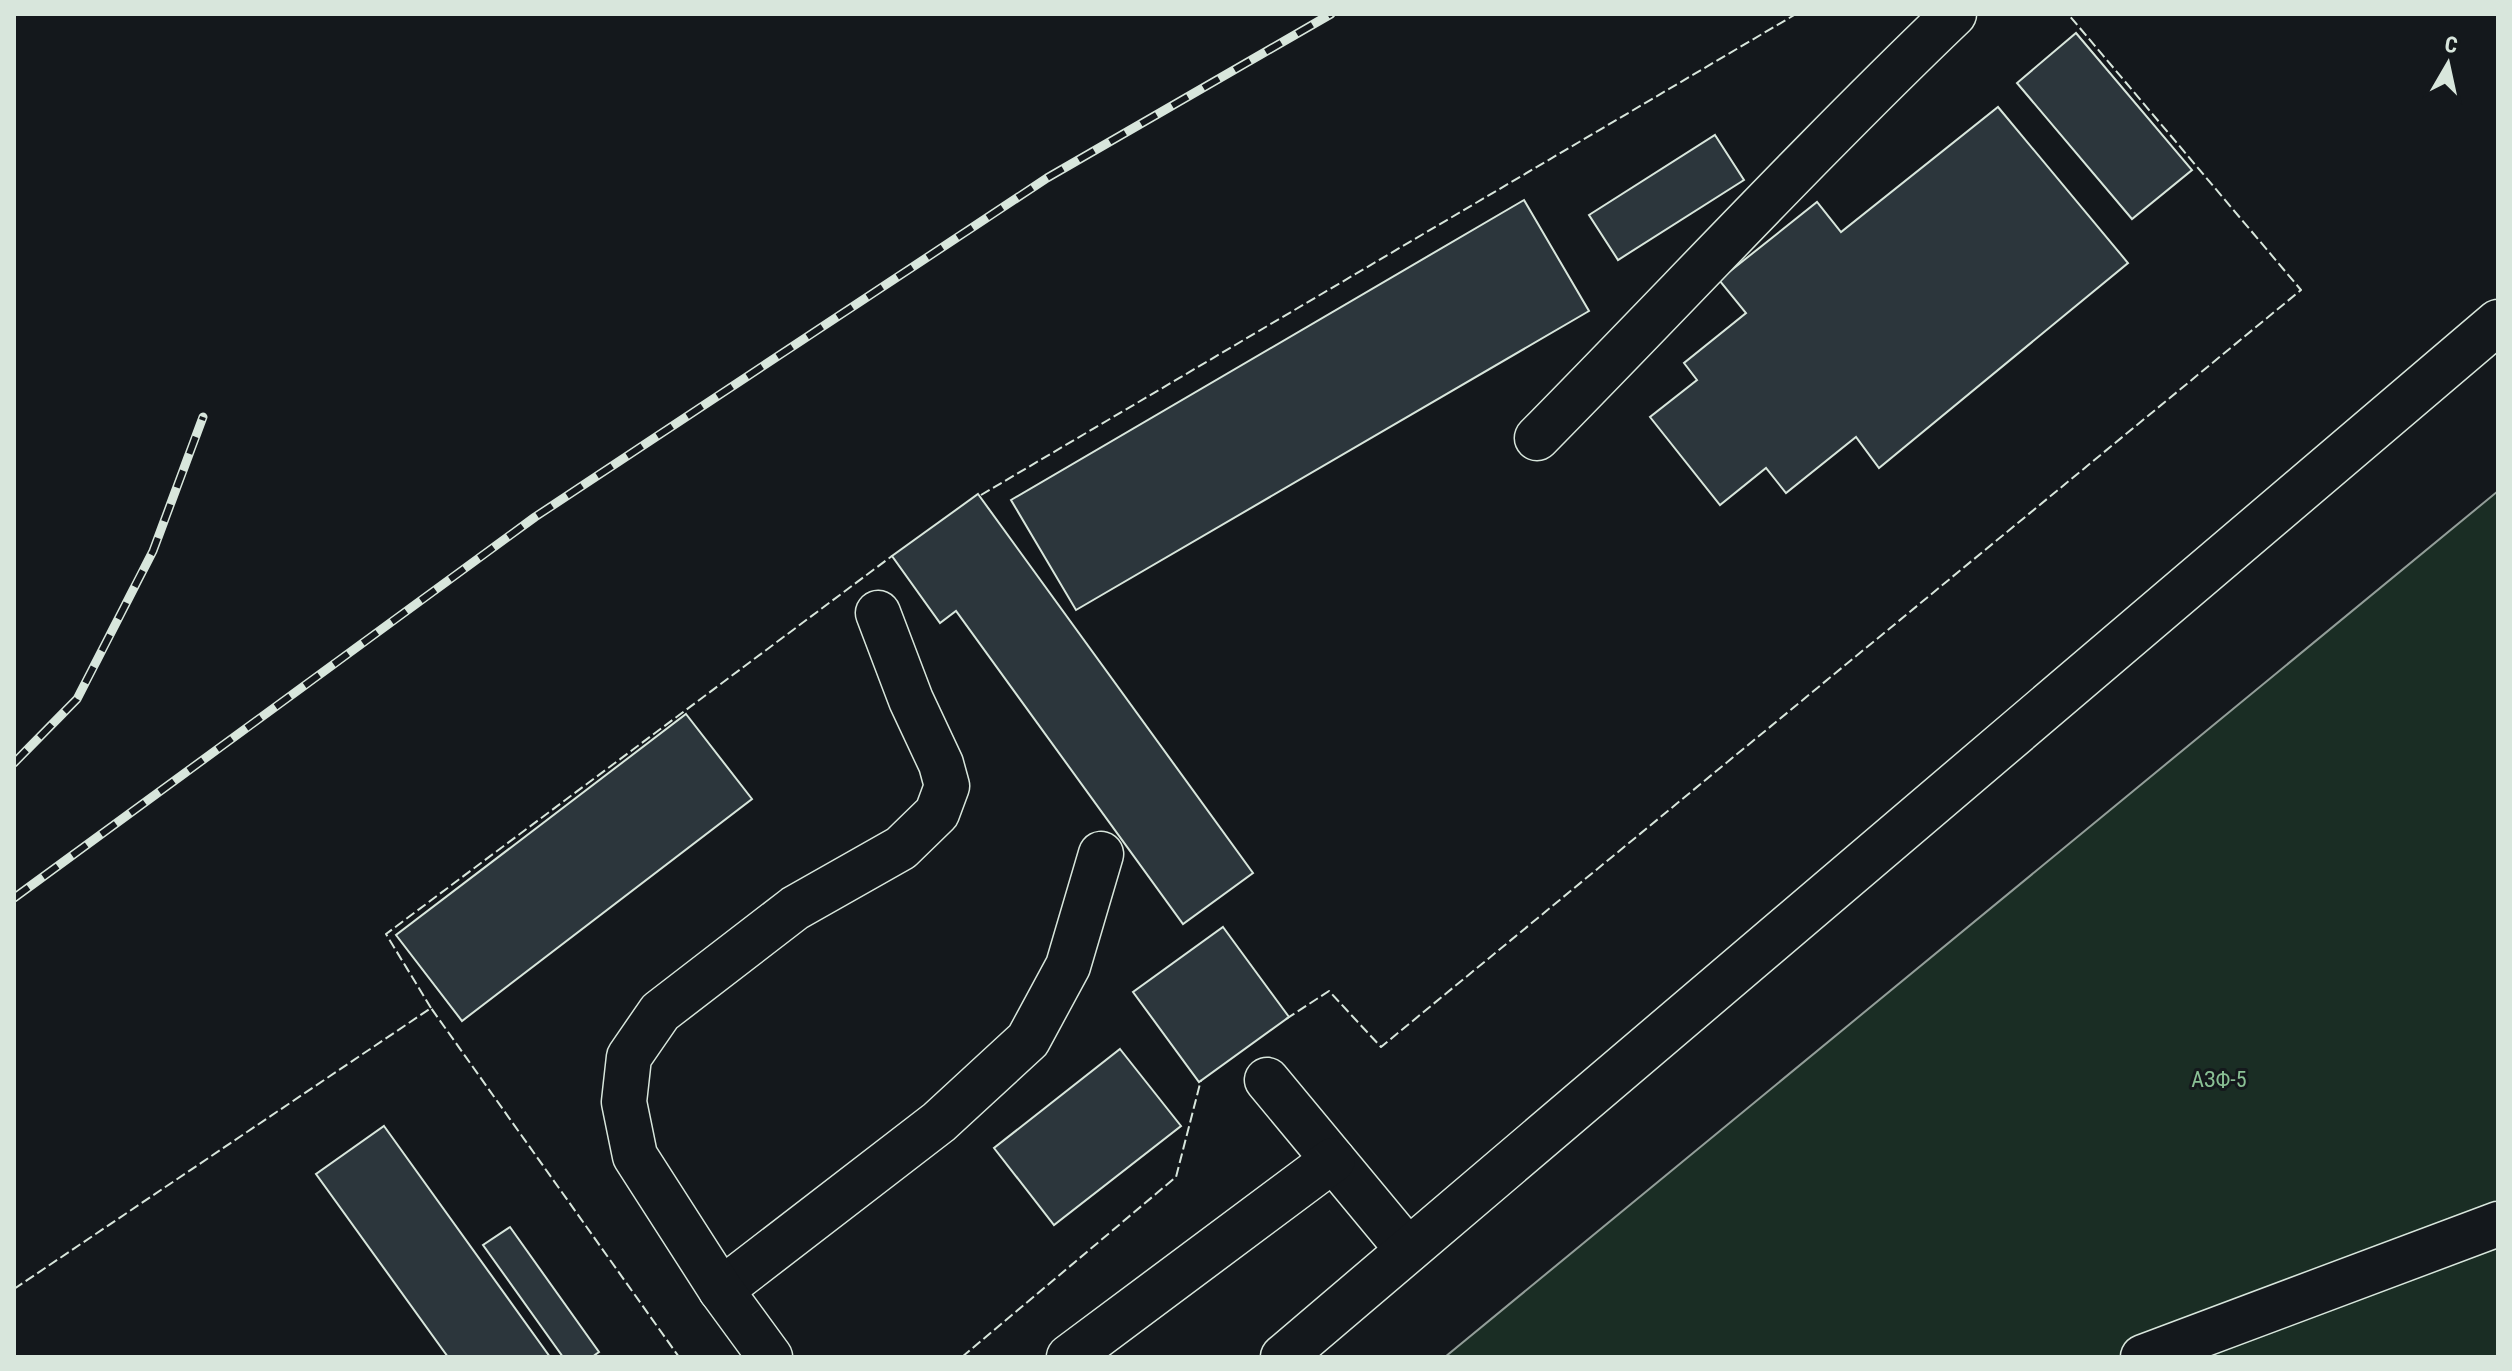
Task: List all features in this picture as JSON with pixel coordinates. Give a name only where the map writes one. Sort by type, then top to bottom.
[{"type":"street","points":[[1537,438],[1714,259],[1836,127],[1954,14]]},
{"type":"street","points":[[1283,1357],[2498,322]]},
{"type":"street","points":[[770,1357],[721,1290],[635,1156],[624,1102],[629,1057],[660,1012],[795,908],[901,848],[937,813],[947,786],[941,764],[911,700],[878,613]]},
{"type":"street","points":[[721,1290],[939,1122],[1028,1040],[1068,966],[1101,854]]},
{"type":"street","points":[[1267,1080],[1408,1250]]},
{"type":"street","points":[[1069,1357],[1333,1160]]},
{"type":"street","points":[[2143,1357],[2498,1224]]},
{"type":"green space","name":"АЗФ-5","points":[[2498,491],[2498,1357],[1445,1357]]},
{"type":"building","points":[[2076,33],[2192,170],[2132,219],[2017,83]]},
{"type":"building","points":[[1998,107],[2128,263],[1879,468],[1856,437],[1786,493],[1766,468],[1720,505],[1650,417],[1697,380],[1684,363],[1746,313],[1719,280],[1817,202],[1841,232]]},
{"type":"building","points":[[1715,135],[1744,180],[1618,260],[1589,215]]},
{"type":"building","points":[[1524,200],[1589,311],[1076,610],[1011,500]]},
{"type":"building","points":[[978,494],[1253,873],[1183,924],[956,611],[940,623],[892,556]]},
{"type":"building","points":[[686,714],[752,799],[462,1021],[396,935]]},
{"type":"building","points":[[1223,927],[1289,1017],[1199,1082],[1133,992]]},
{"type":"building","points":[[1120,1049],[1181,1126],[1054,1225],[994,1148]]},
{"type":"building","points":[[384,1126],[550,1357],[448,1357],[316,1174]]},
{"type":"building","points":[[510,1227],[599,1352],[592,1357],[563,1357],[483,1245]]},
{"type":"railway","points":[[14,898],[535,517],[1047,178],[1331,14]]},
{"type":"railway","points":[[14,763],[77,699],[153,551],[203,417]]},
{"type":"fence","points":[[981,495],[1796,14]]},
{"type":"fence","points":[[1286,1019],[1329,991],[1381,1047],[2301,290],[2068,14]]},
{"type":"fence","points":[[431,1008],[386,934],[892,556]]},
{"type":"fence","points":[[14,1289],[431,1008],[679,1357]]},
{"type":"fence","points":[[962,1357],[1176,1177],[1201,1080]]}]
